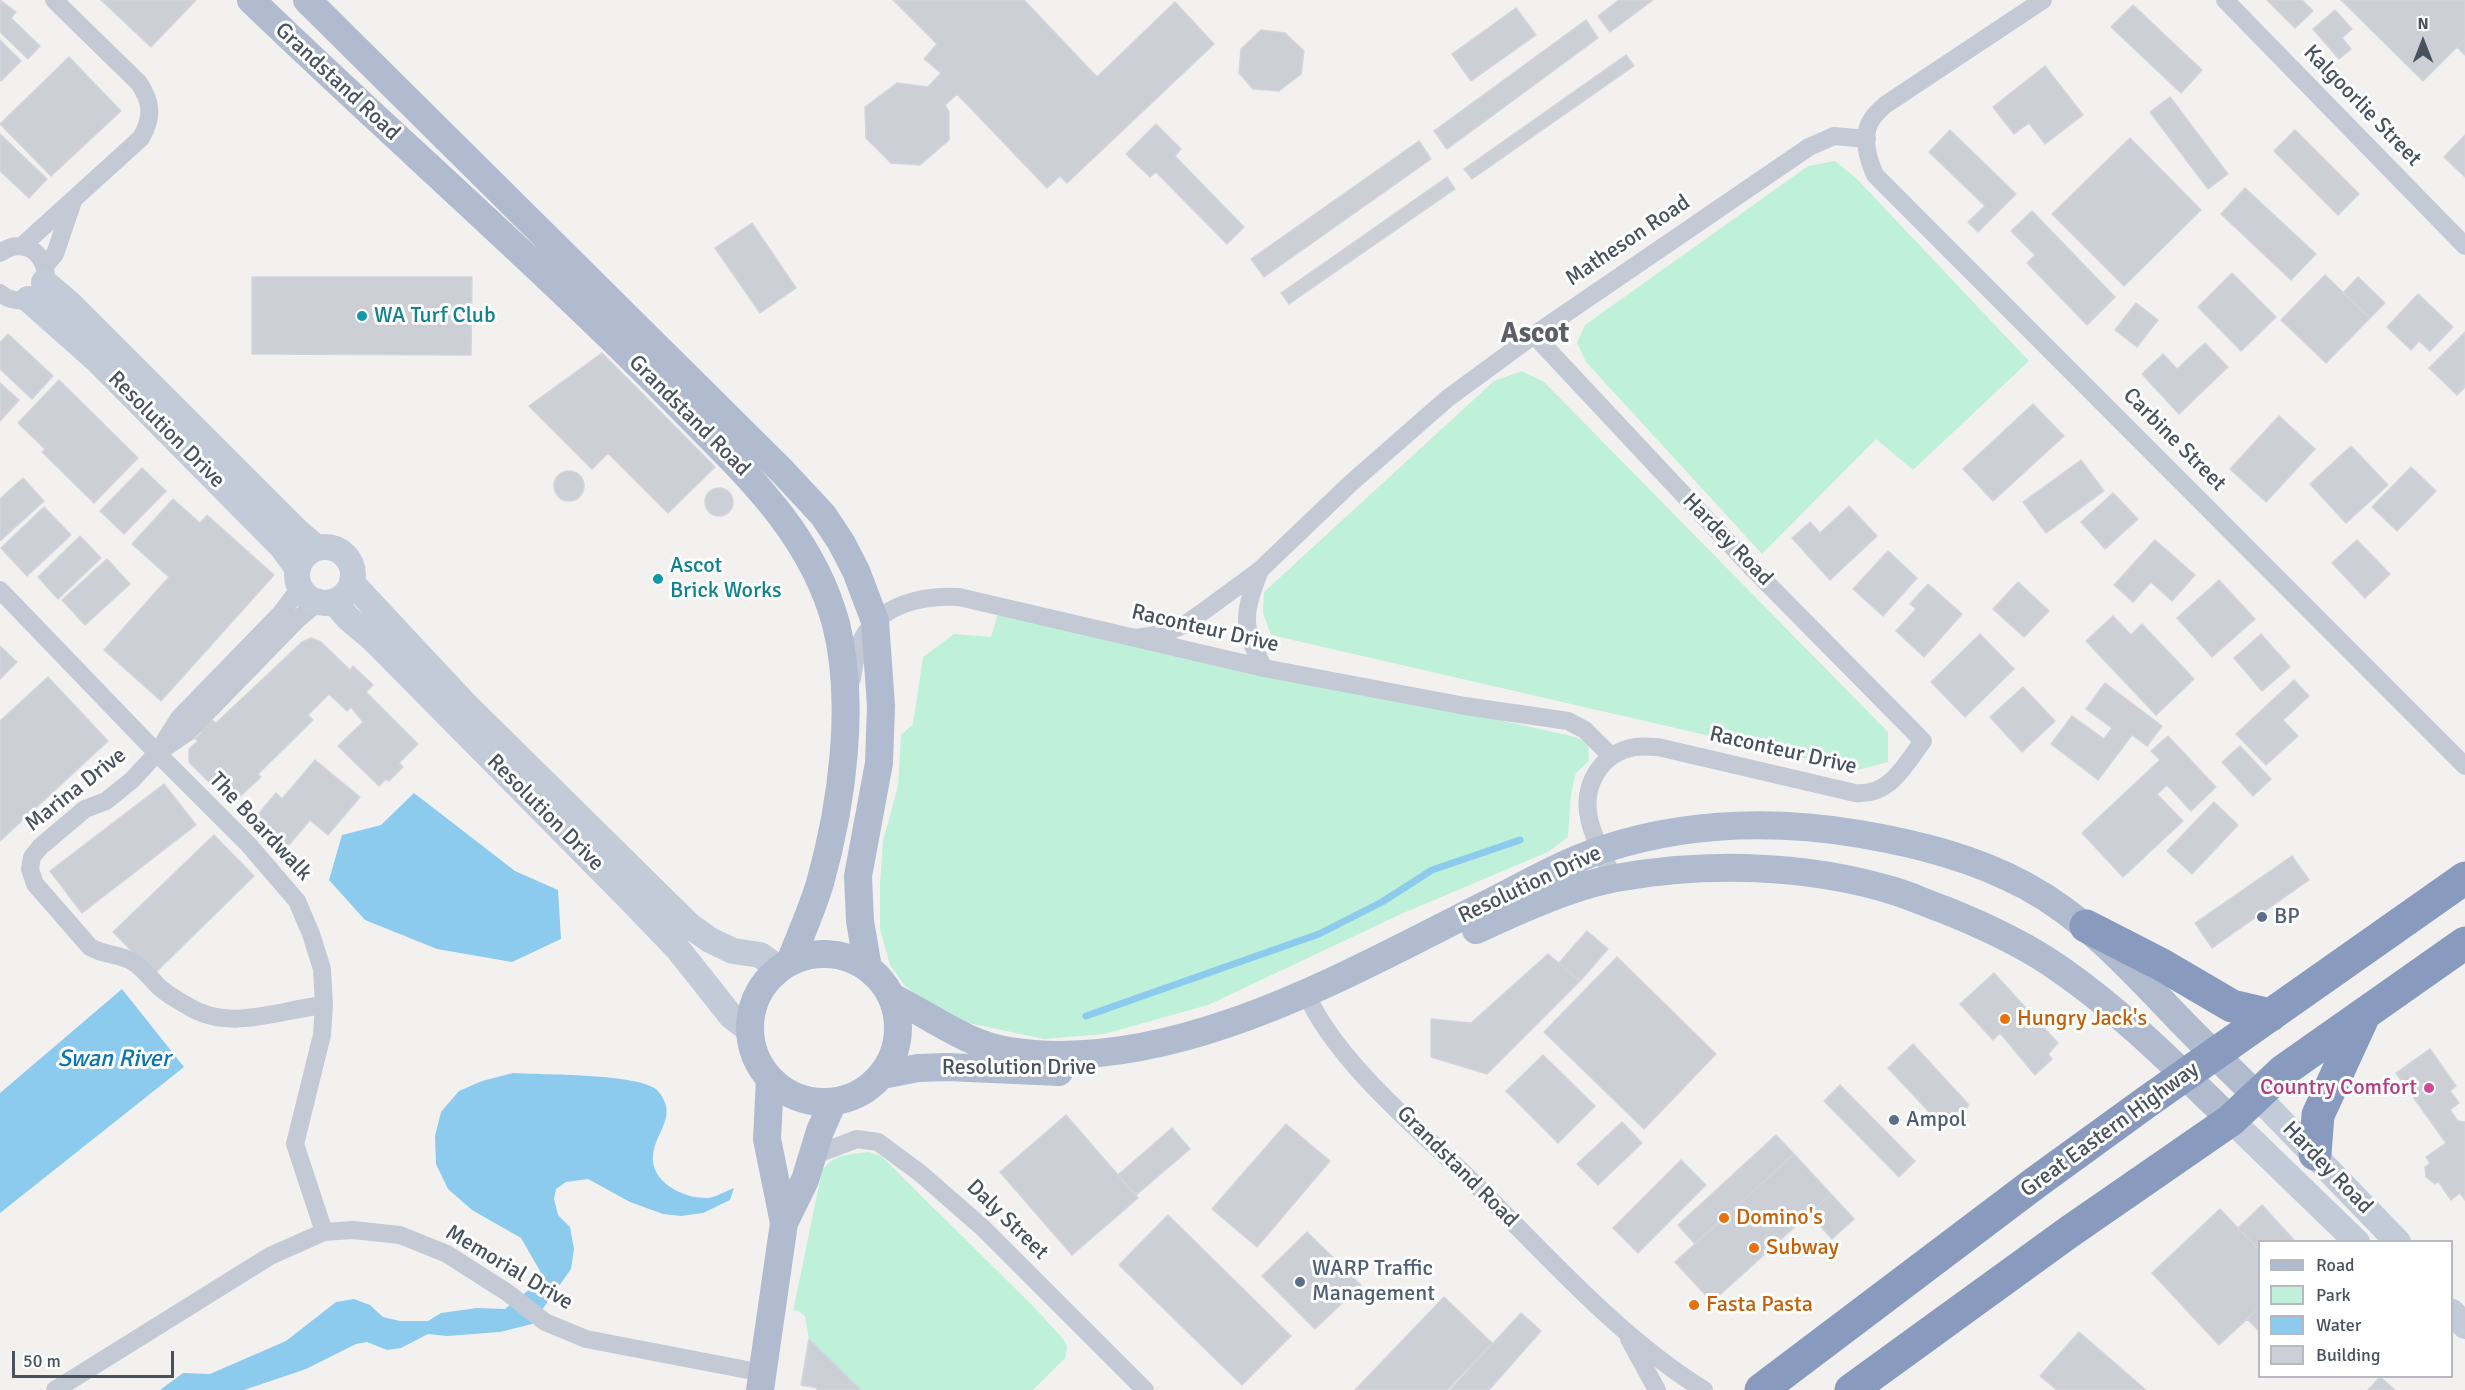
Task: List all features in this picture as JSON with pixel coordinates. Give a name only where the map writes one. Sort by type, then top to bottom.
[{"type":"highway","name":"Great Eastern Highway","points":[[1761,1390],[2035,1183],[2184,1075],[2465,878]]},
{"type":"highway","points":[[2086,926],[2163,965],[2232,1006],[2271,1016]]},
{"type":"highway","points":[[1851,1390],[2069,1232],[2231,1120],[2283,1071],[2465,943]]},
{"type":"highway","points":[[2315,1154],[2318,1115],[2364,1015]]},
{"type":"main road","name":"Grandstand Road","points":[[251,0],[378,121],[555,283],[750,477],[778,508],[801,544],[836,624],[846,710],[844,752],[830,840],[820,885],[785,965]]},
{"type":"main road","name":"Grandstand Road","points":[[307,0],[765,454],[823,515],[856,571],[875,621],[881,706],[879,763],[858,876],[860,921],[868,968]]},
{"type":"main road","name":"Resolution Drive","points":[[882,1075],[918,1068],[947,1067],[1049,1073],[1121,1068],[1155,1062],[1231,1042],[1560,867],[1601,850],[1656,836],[1732,826],[1792,826],[1842,831],[1924,846],[1959,857],[2029,887],[2086,926],[2256,1095]]},
{"type":"main road","name":"Resolution Drive","points":[[892,997],[951,1032],[998,1048],[1075,1054],[1112,1051],[1201,1034],[1309,1000],[1501,918],[1575,890],[1614,879],[1662,872],[1771,869],[1815,874],[1894,891],[1968,919],[2033,951],[2096,997],[2231,1120]]},
{"type":"main road","points":[[830,954],[850,958],[868,968],[882,981],[892,997],[897,1015],[898,1036],[893,1057],[882,1075],[868,1088],[851,1097],[833,1102],[810,1101],[788,1093],[770,1079],[756,1056],[750,1030],[751,1012],[757,995],[767,980],[785,965],[809,955],[830,954]]},
{"type":"main road","points":[[770,1079],[768,1139],[784,1223]]},
{"type":"main road","points":[[761,1382],[784,1223],[805,1180],[833,1102]]},
{"type":"street","points":[[0,253],[8,248],[22,246],[141,138],[148,126],[150,105],[139,83],[54,0]]},
{"type":"street","points":[[1867,139],[1870,120],[1885,105],[2043,0]]},
{"type":"street","name":"Kalgoorlie Street","points":[[2225,0],[2465,246]]},
{"type":"street","name":"Matheson Road","points":[[1136,638],[1162,634],[1184,625],[1260,570],[1352,483],[1448,398],[1534,335],[1809,147],[1834,136],[1867,139]]},
{"type":"street","name":"Carbine Street","points":[[1867,139],[1868,158],[1875,175],[2465,766]]},
{"type":"street","points":[[20,290],[55,254],[73,201]]},
{"type":"street","points":[[20,290],[36,253],[22,246]]},
{"type":"street","name":"Resolution Drive","points":[[20,290],[76,310],[298,532],[317,548]]},
{"type":"street","name":"Resolution Drive","points":[[20,290],[98,361],[282,547],[312,590],[381,647],[628,897],[676,948],[731,1016],[750,1030]]},
{"type":"street","name":"Hardey Road","points":[[1534,335],[1755,571],[1923,741]]},
{"type":"street","points":[[317,548],[334,548],[342,552],[352,566],[353,584],[349,592],[312,590],[305,556],[317,548]]},
{"type":"street","name":"Matheson Road","points":[[1260,570],[1249,599],[1245,621],[1251,644],[1264,668]]},
{"type":"street","name":"Resolution Drive","points":[[353,584],[466,705],[658,897],[690,926],[733,951],[760,955],[785,965]]},
{"type":"street","name":"The Boardwalk","points":[[0,590],[248,844],[297,901],[311,933],[322,969],[324,1005],[322,1035],[295,1144],[324,1232]]},
{"type":"street","name":"Marina Drive","points":[[312,590],[298,619],[188,732],[157,753],[132,780],[106,801],[85,809],[40,847],[32,857],[30,869],[35,884],[90,947],[100,953],[130,960],[147,971],[160,987],[202,1015],[224,1019],[249,1019],[324,1005]]},
{"type":"street","name":"Raconteur Drive","points":[[846,710],[854,663],[862,639],[875,621],[907,602],[949,596],[1264,668],[1465,706],[1568,721],[1585,730],[1611,756],[1634,747],[1658,747],[1855,793],[1878,792],[1888,784],[1923,741]]},
{"type":"street","points":[[1611,756],[1597,769],[1591,782],[1589,817],[1614,879]]},
{"type":"street","name":"Grandstand Road","points":[[1309,1000],[1358,1069],[1623,1330],[1686,1379],[1704,1390]]},
{"type":"street","name":"Hardey Road","points":[[2256,1095],[2396,1240]]},
{"type":"street","name":"Hardey Road","points":[[2231,1120],[2356,1240]]},
{"type":"street","name":"Daly Street","points":[[812,1156],[857,1139],[878,1143],[920,1173],[983,1228],[1145,1390]]},
{"type":"street","name":"Memorial Drive","points":[[56,1390],[270,1256],[324,1232],[353,1230],[400,1235],[447,1254],[508,1293],[545,1322],[586,1339],[761,1382]]},
{"type":"street","points":[[2453,1314],[2465,1326]]},
{"type":"street","name":"Grandstand Road","points":[[1623,1330],[1657,1390]]},
{"type":"green space","points":[[1835,161],[1856,178],[2029,361],[1913,470],[1876,439],[1762,554],[1586,362],[1577,343],[1585,325],[1808,166]]},
{"type":"green space","points":[[1522,371],[1544,382],[1888,732],[1888,762],[1858,770],[1271,635],[1263,613],[1264,592],[1494,381]]},
{"type":"green space","points":[[1000,606],[1264,668],[1576,737],[1588,743],[1589,761],[1576,773],[1571,794],[1568,837],[1548,852],[1401,914],[1208,1005],[1104,1034],[1044,1039],[964,1022],[935,1008],[905,986],[890,965],[880,929],[883,841],[898,786],[901,735],[913,724],[923,657],[954,634],[991,637]]},
{"type":"green space","points":[[869,1152],[881,1156],[1034,1307],[1064,1340],[1067,1346],[1065,1358],[1033,1390],[861,1390],[809,1339],[805,1316],[797,1310],[793,1311],[822,1171],[826,1165],[837,1158]]},
{"type":"water","points":[[414,793],[515,871],[558,890],[561,939],[512,962],[437,949],[365,920],[329,880],[342,835],[381,825]]},
{"type":"water","name":"Swan River","points":[[122,989],[184,1067],[0,1213],[0,1093]]},
{"type":"water","points":[[513,1073],[612,1078],[648,1085],[658,1091],[666,1108],[664,1124],[653,1155],[657,1174],[671,1187],[699,1198],[708,1198],[734,1188],[730,1200],[703,1213],[681,1216],[663,1214],[630,1202],[588,1179],[566,1182],[556,1189],[554,1199],[558,1215],[570,1227],[574,1249],[571,1269],[532,1324],[500,1332],[447,1336],[428,1334],[401,1348],[387,1350],[367,1342],[356,1344],[306,1369],[244,1390],[160,1390],[183,1373],[210,1374],[286,1341],[336,1302],[354,1299],[370,1305],[383,1317],[400,1321],[428,1321],[441,1313],[477,1308],[505,1309],[536,1284],[540,1271],[521,1238],[472,1210],[448,1189],[436,1164],[435,1136],[441,1112],[459,1091],[482,1081]]},
{"type":"building","points":[[0,0],[16,12],[11,18],[40,46],[28,59],[0,32]]},
{"type":"building","points":[[101,0],[196,0],[151,47]]},
{"type":"building","points":[[893,0],[1024,0],[1097,77],[1175,2],[1214,44],[1067,183],[1060,176],[1047,188],[957,94],[945,105],[949,112],[949,140],[920,165],[891,163],[866,138],[865,107],[897,83],[928,87],[941,73],[924,59],[937,44]]},
{"type":"building","points":[[1619,0],[1653,0],[1610,32],[1598,16]]},
{"type":"building","points":[[2267,0],[2302,0],[2313,11],[2295,28]]},
{"type":"building","points":[[2341,0],[2465,0],[2465,39],[2423,81]]},
{"type":"building","points":[[2133,5],[2202,70],[2181,93],[2111,27]]},
{"type":"building","points":[[1516,8],[1536,35],[1471,81],[1452,54]]},
{"type":"building","points":[[2335,10],[2352,29],[2342,38],[2351,49],[2339,59],[2313,29]]},
{"type":"building","points":[[1586,20],[1598,38],[1447,149],[1434,131]]},
{"type":"building","points":[[1261,30],[1285,33],[1304,51],[1301,74],[1279,91],[1253,89],[1239,73],[1241,49]]},
{"type":"building","points":[[2465,39],[2465,55],[2457,47]]},
{"type":"building","points":[[0,40],[21,61],[1,81],[0,80]]},
{"type":"building","points":[[1626,55],[1634,66],[1472,179],[1464,169]]},
{"type":"building","points":[[69,57],[121,111],[51,176],[0,124]]},
{"type":"building","points":[[2045,66],[2083,115],[2045,144],[2029,123],[2014,134],[1993,107]]},
{"type":"building","points":[[2170,97],[2228,174],[2208,189],[2150,112]]},
{"type":"building","points":[[1156,124],[1181,149],[1175,156],[1244,227],[1227,244],[1156,172],[1150,177],[1126,154]]},
{"type":"building","points":[[1950,130],[2016,194],[1978,232],[1968,222],[1985,206],[1929,152]]},
{"type":"building","points":[[2295,130],[2359,194],[2338,215],[2274,151]]},
{"type":"building","points":[[0,134],[47,179],[29,198],[0,171]]},
{"type":"building","points":[[2465,135],[2465,177],[2444,157]]},
{"type":"building","points":[[2130,138],[2201,210],[2124,286],[2052,214]]},
{"type":"building","points":[[1419,141],[1431,159],[1264,277],[1251,259]]},
{"type":"building","points":[[1447,177],[1455,189],[1289,304],[1281,293]]},
{"type":"building","points":[[2245,188],[2316,254],[2291,280],[2221,214]]},
{"type":"building","points":[[2032,211],[2115,297],[2087,325],[2027,263],[2035,255],[2011,231]]},
{"type":"building","points":[[752,223],[796,288],[760,313],[715,248]]},
{"type":"building","points":[[2232,273],[2276,317],[2241,351],[2198,307]]},
{"type":"building","points":[[2325,275],[2370,318],[2326,363],[2281,320]]},
{"type":"building","name":"WA Turf Club","points":[[252,277],[472,277],[471,355],[252,354]]},
{"type":"building","points":[[2358,277],[2385,303],[2370,318],[2343,293]]},
{"type":"building","points":[[2418,294],[2453,327],[2430,351],[2419,341],[2411,350],[2387,327]]},
{"type":"building","points":[[2136,303],[2158,320],[2137,347],[2115,330]]},
{"type":"building","points":[[2465,332],[2465,387],[2457,395],[2429,368]]},
{"type":"building","points":[[8,334],[53,376],[32,399],[0,369],[0,343]]},
{"type":"building","points":[[2205,343],[2228,367],[2179,414],[2142,374],[2163,354],[2177,369]]},
{"type":"building","points":[[602,353],[715,467],[668,513],[608,453],[592,469],[529,406]]},
{"type":"building","points":[[59,380],[138,458],[94,503],[42,452],[45,449],[18,423]]},
{"type":"building","points":[[0,383],[19,400],[0,421]]},
{"type":"building","points":[[2033,404],[2064,436],[1993,501],[1963,469]]},
{"type":"building","points":[[2279,416],[2315,449],[2266,502],[2230,469]]},
{"type":"building","points":[[2351,446],[2388,485],[2346,523],[2310,484]]},
{"type":"building","points":[[2081,460],[2104,491],[2046,533],[2023,502]]},
{"type":"building","points":[[2411,467],[2436,491],[2397,531],[2372,507]]},
{"type":"building","points":[[142,468],[166,491],[124,534],[100,511]]},
{"type":"building","points":[[569,471],[579,476],[584,486],[579,496],[569,501],[559,496],[554,486],[559,476]]},
{"type":"building","points":[[23,478],[44,501],[0,541],[0,499]]},
{"type":"building","points":[[719,488],[729,492],[733,502],[729,512],[719,516],[709,512],[705,502],[709,492]]},
{"type":"building","points":[[2113,493],[2138,519],[2105,549],[2081,522]]},
{"type":"building","points":[[173,499],[200,523],[207,515],[274,575],[161,701],[104,650],[169,577],[132,544]]},
{"type":"building","points":[[1849,506],[1877,536],[1830,580],[1792,538],[1810,522],[1820,533]]},
{"type":"building","points":[[44,507],[71,535],[27,576],[1,548]]},
{"type":"building","points":[[80,536],[101,558],[58,599],[38,577]]},
{"type":"building","points":[[2155,540],[2195,575],[2172,601],[2151,582],[2133,602],[2114,585]]},
{"type":"building","points":[[2357,540],[2390,574],[2365,598],[2332,563]]},
{"type":"building","points":[[1888,551],[1917,578],[1883,616],[1853,589]]},
{"type":"building","points":[[107,559],[130,584],[85,625],[62,600]]},
{"type":"building","points":[[2219,580],[2255,619],[2212,657],[2177,618]]},
{"type":"building","points":[[2018,582],[2049,611],[2024,637],[1993,609]]},
{"type":"building","points":[[1928,584],[1962,614],[1924,657],[1896,631],[1916,609],[1910,604]]},
{"type":"building","points":[[2113,616],[2131,635],[2142,624],[2194,679],[2156,715],[2086,641]]},
{"type":"building","points":[[1980,634],[2014,669],[1965,717],[1931,682]]},
{"type":"building","points":[[2261,634],[2290,667],[2262,691],[2234,658]]},
{"type":"building","points":[[311,638],[321,642],[350,670],[353,666],[373,685],[366,692],[418,744],[399,763],[403,767],[389,781],[386,779],[379,786],[338,746],[363,722],[351,707],[347,711],[329,694],[308,715],[313,720],[258,774],[261,777],[235,801],[213,781],[211,784],[189,762],[189,749],[198,741],[195,739],[202,732],[201,730],[212,720],[216,723],[302,642]]},
{"type":"building","points":[[0,646],[17,662],[0,679]]},
{"type":"building","points":[[48,677],[108,741],[0,841],[0,721]]},
{"type":"building","points":[[2294,680],[2309,696],[2283,720],[2298,736],[2266,765],[2236,734]]},
{"type":"building","points":[[2105,683],[2162,726],[2147,746],[2132,735],[2098,780],[2051,744],[2072,716],[2104,739],[2112,728],[2086,709]]},
{"type":"building","points":[[2023,687],[2055,721],[2022,752],[1990,717]]},
{"type":"building","points":[[2168,736],[2216,787],[2191,811],[2167,785],[2157,794],[2183,821],[2123,877],[2082,833],[2160,760],[2151,751]]},
{"type":"building","points":[[2240,746],[2271,779],[2253,796],[2222,762]]},
{"type":"building","points":[[315,760],[360,797],[328,835],[310,820],[283,852],[250,824],[276,793],[282,799]]},
{"type":"building","points":[[164,784],[196,825],[82,913],[50,871]]},
{"type":"building","points":[[2214,802],[2238,825],[2192,874],[2167,851]]},
{"type":"building","points":[[214,835],[254,876],[154,974],[113,932]]},
{"type":"building","points":[[2292,856],[2309,880],[2212,948],[2195,923]]},
{"type":"building","points":[[1587,931],[1608,949],[1580,981],[1559,963]]},
{"type":"building","points":[[1548,954],[1580,981],[1487,1074],[1431,1057],[1431,1019],[1471,1023]]},
{"type":"building","points":[[1617,957],[1716,1054],[1644,1129],[1544,1032]]},
{"type":"building","name":"Hungry Jack's","points":[[1994,973],[2058,1043],[2048,1054],[2052,1059],[2035,1075],[2000,1033],[1993,1040],[1960,1004]]},
{"type":"building","points":[[1913,1044],[1969,1105],[1944,1128],[1888,1068]]},
{"type":"building","points":[[2430,1049],[2456,1086],[2450,1091],[2459,1103],[2450,1110],[2458,1121],[2465,1122],[2465,1200],[2460,1193],[2451,1200],[2438,1181],[2435,1184],[2426,1177],[2425,1167],[2430,1163],[2426,1157],[2446,1143],[2396,1073]]},
{"type":"building","points":[[1543,1055],[1595,1106],[1558,1143],[1506,1091]]},
{"type":"building","points":[[1840,1085],[1915,1161],[1899,1177],[1824,1101]]},
{"type":"building","points":[[1066,1115],[1138,1198],[1072,1255],[1000,1172]]},
{"type":"building","points":[[1622,1122],[1642,1143],[1598,1185],[1577,1164]]},
{"type":"building","points":[[1286,1124],[1330,1161],[1257,1247],[1212,1209]]},
{"type":"building","points":[[1172,1128],[1190,1149],[1136,1195],[1118,1175]]},
{"type":"building","points":[[1776,1135],[1794,1154],[1695,1244],[1678,1225]]},
{"type":"building","points":[[1794,1154],[1831,1194],[1712,1302],[1675,1262]]},
{"type":"building","points":[[1681,1160],[1706,1185],[1638,1253],[1613,1228]]},
{"type":"building","points":[[1831,1194],[1854,1219],[1832,1239],[1809,1214]]},
{"type":"building","points":[[2262,1205],[2294,1240],[2258,1240],[2258,1249],[2238,1228]]},
{"type":"building","points":[[2220,1209],[2258,1249],[2258,1309],[2219,1345],[2152,1273]]},
{"type":"building","points":[[1168,1215],[1291,1336],[1242,1385],[1119,1265]]},
{"type":"building","points":[[1307,1232],[1361,1285],[1315,1329],[1262,1276]]},
{"type":"building","points":[[1444,1297],[1492,1343],[1447,1390],[1355,1390]]},
{"type":"building","points":[[2258,1309],[2258,1330],[2247,1319]]},
{"type":"building","points":[[1521,1313],[1541,1331],[1489,1390],[1450,1390]]},
{"type":"building","points":[[2079,1332],[2146,1390],[2057,1390],[2040,1376]]},
{"type":"building","points":[[809,1339],[861,1390],[817,1390],[817,1388],[801,1385]]},
{"type":"building","points":[[2381,1378],[2395,1390],[2368,1390]]},
{"type":"waterway","points":[[1086,1016],[1319,934],[1382,902],[1432,870],[1520,840]]},
{"type":"place","name":"WA Turf Club","points":[[362,316]]},
{"type":"place","name":"Ascot Brick Works","points":[[658,579]]},
{"type":"place","name":"BP","points":[[2262,917]]},
{"type":"place","name":"Hungry Jack's","points":[[2005,1019]]},
{"type":"place","name":"Country Comfort","points":[[2429,1088]]},
{"type":"place","name":"Ampol","points":[[1894,1120]]},
{"type":"place","name":"Domino's","points":[[1724,1218]]},
{"type":"place","name":"Subway","points":[[1754,1248]]},
{"type":"place","name":"WARP Traffic Management","points":[[1300,1282]]},
{"type":"place","name":"Fasta Pasta","points":[[1694,1305]]},
{"type":"district","name":"Ascot","points":[[1535,335]]}]
